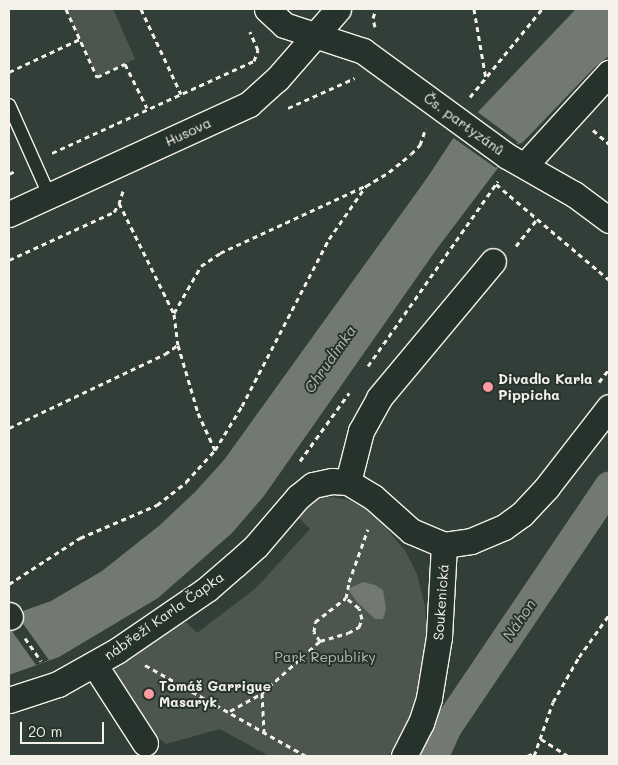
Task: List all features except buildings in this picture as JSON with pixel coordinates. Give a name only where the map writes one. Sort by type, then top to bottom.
[{"type":"street","name":"Čs. partyzánů","points":[[267,9],[284,25],[315,36],[346,43],[363,51],[457,120],[511,166],[574,194],[609,220]]},
{"type":"street","name":"Husova","points":[[9,214],[249,104],[277,79],[338,9]]},
{"type":"street","points":[[511,166],[609,73]]},
{"type":"street","points":[[444,545],[412,531],[366,491],[348,482],[361,431],[379,398],[493,261]]},
{"type":"street","name":"Soukenická","points":[[404,756],[421,723],[430,689],[439,637],[444,545],[471,542],[504,527],[522,514],[547,487],[609,407]]},
{"type":"street","name":"nábřeží Karla Čapka","points":[[9,700],[58,684],[118,650],[206,589],[256,546],[298,497],[313,485],[332,481],[348,482]]},
{"type":"street","name":"nábřeží Karla Čapka","points":[[94,664],[144,743]]},
{"type":"lane","points":[[9,105],[49,195]]},
{"type":"path","points":[[66,9],[97,77],[125,64],[147,108]]},
{"type":"path","points":[[141,9],[181,94]]},
{"type":"path","points":[[474,9],[486,80]]},
{"type":"path","points":[[174,314],[201,266],[220,253],[366,186],[389,172],[420,145],[430,118],[457,120],[542,9]]},
{"type":"path","points":[[9,72],[80,39]]},
{"type":"path","points":[[9,174],[147,108],[254,61],[258,50]]},
{"type":"path","points":[[286,108],[304,100]]},
{"type":"path","points":[[363,373],[496,184],[511,166]]},
{"type":"path","points":[[496,184],[609,280]]},
{"type":"path","points":[[9,260],[114,212],[124,186]]},
{"type":"path","points":[[9,584],[80,538],[158,505],[186,482],[215,450],[242,406],[329,239],[366,186]]},
{"type":"path","points":[[119,203],[174,314],[178,345],[198,414],[215,450]]},
{"type":"path","points":[[493,261],[512,251],[537,219]]},
{"type":"path","points":[[9,428],[165,354],[178,345]]},
{"type":"path","points":[[597,385],[609,369]]},
{"type":"path","points":[[296,467],[352,389]]},
{"type":"path","points":[[320,641],[314,632],[315,622],[346,598],[349,582],[371,520],[380,504]]},
{"type":"path","points":[[230,712],[262,693],[320,641],[348,633],[359,627],[362,619],[359,608],[346,598]]},
{"type":"path","points":[[528,756],[535,754],[553,702],[579,657],[609,615]]},
{"type":"path","points":[[118,650],[306,756]]},
{"type":"path","points":[[262,693],[264,733]]},
{"type":"path","points":[[541,739],[568,756]]},
{"type":"green space","points":[[66,9],[113,9],[135,59],[97,77]]},
{"type":"green space","name":"Park Republiky","points":[[326,496],[349,500],[367,509],[382,523],[406,552],[417,574],[425,606],[428,651],[413,711],[389,756],[269,756],[220,729],[166,744],[152,733],[114,674],[116,667],[178,623],[187,623],[197,633],[256,588],[310,529],[297,516],[303,505]]},
{"type":"water","name":"Chrudimka","points":[[576,9],[609,9],[609,56],[595,67],[522,143],[516,144],[436,250],[264,496],[232,533],[158,598],[59,657],[9,675],[9,616],[51,601],[102,571],[160,525],[195,492],[224,460],[427,178],[454,137]]},
{"type":"water","points":[[363,582],[375,585],[383,590],[386,609],[383,619],[375,619],[357,602],[348,589]]},
{"type":"pier","points":[[476,111],[518,142],[496,168],[452,137]]},
{"type":"pier","points":[[16,614],[49,660],[36,665],[9,627]]},
{"type":"waterway","name":"Náhon","points":[[434,756],[447,727],[609,487]]},
{"type":"place","name":"Divadlo Karla Pippicha","points":[[488,387]]},
{"type":"place","name":"Tomáš Garrigue Masaryk","points":[[149,694]]}]
